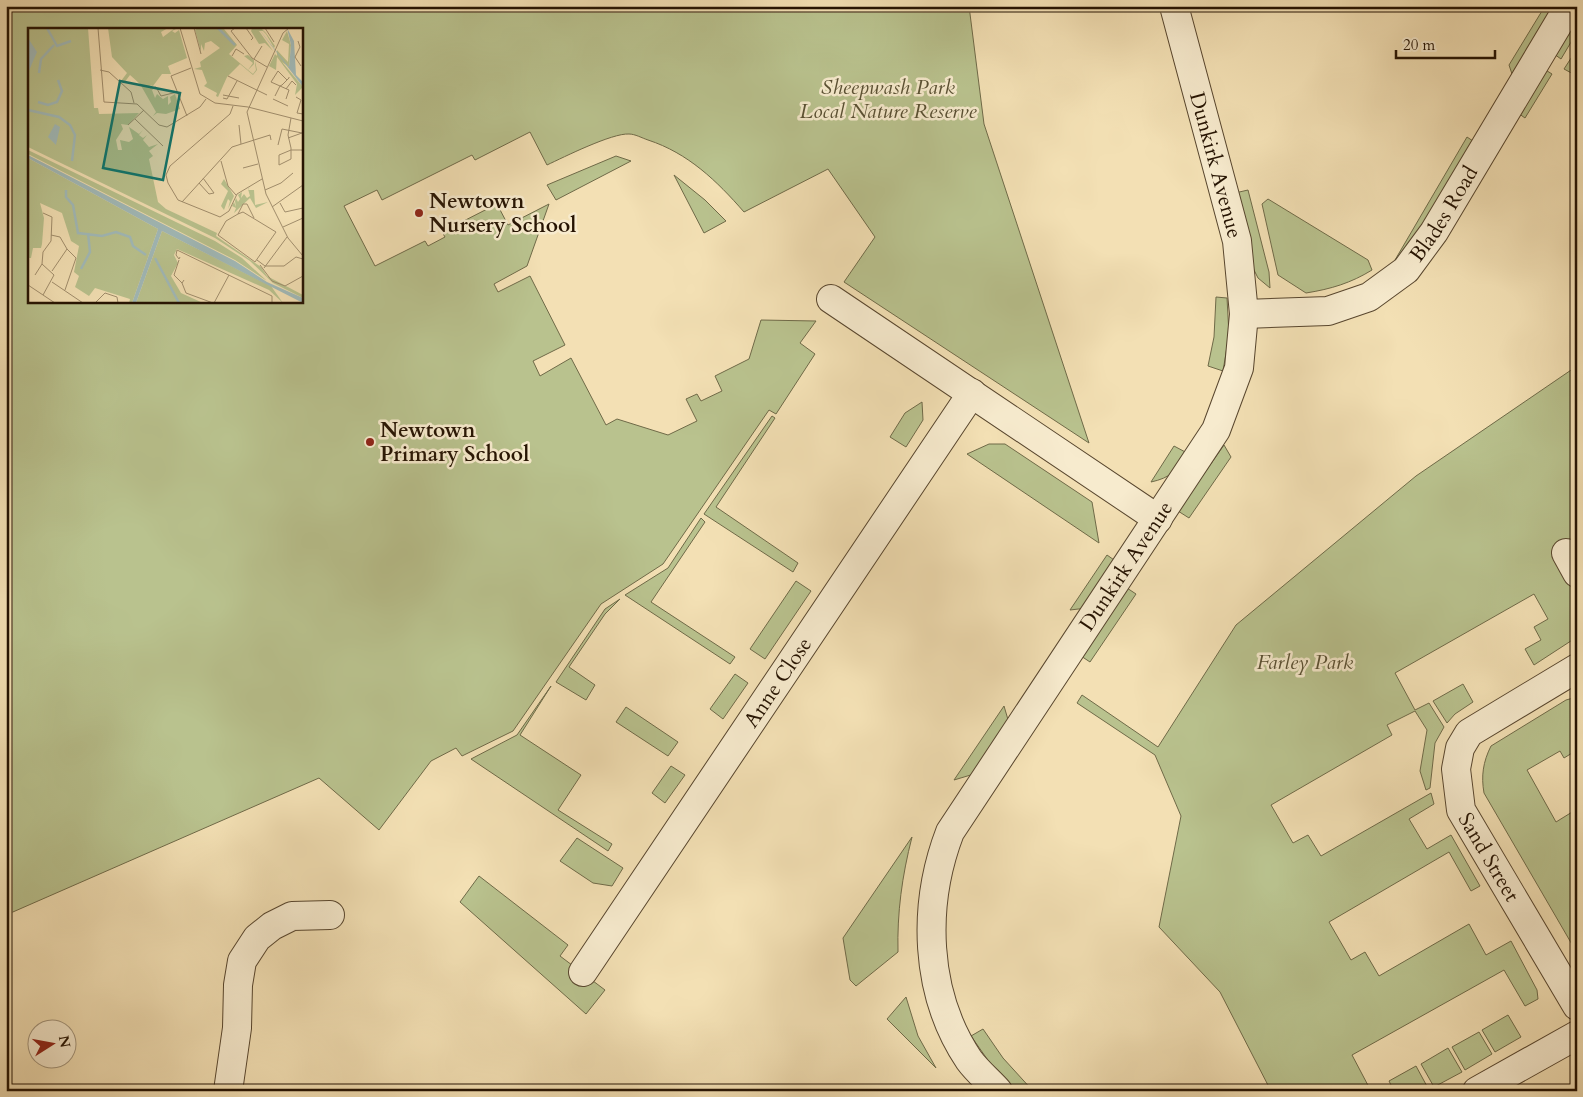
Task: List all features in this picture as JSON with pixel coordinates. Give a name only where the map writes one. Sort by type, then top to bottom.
[{"type":"street","name":"Dunkirk Avenue","points":[[998,1091],[970,1062],[950,1027],[938,987],[932,950],[931,918],[939,861],[950,832],[1216,430],[1239,368],[1244,314],[1237,241],[1174,6]]},
{"type":"street","name":"Blades Road","points":[[1244,314],[1328,311],[1369,297],[1406,270],[1434,232],[1569,6]]},
{"type":"street","points":[[831,299],[1158,519]]},
{"type":"street","name":"Anne Close","points":[[583,972],[972,394]]},
{"type":"street","name":"Sand Street","points":[[1577,668],[1469,733],[1460,748],[1456,769],[1461,810],[1577,1006]]},
{"type":"street","points":[[228,1091],[236,1037],[242,961],[257,938],[272,926],[292,916],[330,915]]},
{"type":"street","points":[[1477,1091],[1577,1035]]},
{"type":"green space","name":"Newtown Primary School","points":[[6,6],[969,6],[984,124],[1089,443],[844,282],[875,237],[828,169],[744,212],[712,179],[689,160],[676,152],[638,136],[629,134],[611,137],[547,165],[530,132],[475,160],[472,155],[382,200],[377,190],[344,206],[375,266],[425,241],[428,246],[445,237],[442,232],[497,204],[508,225],[549,204],[527,266],[494,284],[498,292],[530,276],[565,345],[533,361],[540,376],[571,358],[606,425],[617,419],[668,435],[697,421],[686,399],[697,394],[701,401],[722,391],[715,376],[749,359],[761,320],[816,321],[800,343],[815,354],[776,414],[769,410],[663,564],[601,604],[513,731],[462,756],[456,748],[431,761],[379,830],[319,778],[6,915]]},
{"type":"green space","points":[[1545,6],[1554,6],[1512,74],[1509,65]]},
{"type":"green space","points":[[1577,16],[1577,32],[1561,59],[1554,54]]},
{"type":"green space","points":[[1577,49],[1577,76],[1564,69]]},
{"type":"green space","points":[[1544,69],[1552,74],[1525,118],[1518,113]]},
{"type":"green space","points":[[1467,137],[1473,141],[1404,256],[1395,260]]},
{"type":"green space","points":[[616,156],[631,161],[556,200],[547,185]]},
{"type":"green space","points":[[674,175],[705,200],[726,221],[704,233]]},
{"type":"green space","points":[[1248,190],[1269,272],[1270,288],[1258,278],[1252,266],[1235,193]]},
{"type":"green space","points":[[1268,199],[1368,260],[1372,270],[1340,285],[1306,293],[1278,275],[1262,204]]},
{"type":"green space","points":[[1216,297],[1227,298],[1229,335],[1223,371],[1208,366],[1214,337]]},
{"type":"green space","name":"Farley Park","points":[[1577,366],[1577,542],[1554,556],[1577,597],[1577,637],[1534,665],[1525,649],[1541,640],[1534,627],[1548,619],[1534,594],[1395,673],[1415,710],[1429,703],[1444,727],[1435,743],[1430,788],[1426,790],[1420,771],[1427,730],[1415,711],[1387,725],[1392,735],[1271,805],[1293,843],[1308,835],[1321,856],[1431,793],[1434,804],[1409,819],[1427,849],[1451,835],[1480,886],[1471,891],[1449,852],[1329,922],[1351,960],[1365,952],[1379,976],[1469,924],[1486,955],[1511,941],[1537,990],[1538,999],[1525,1006],[1504,970],[1352,1055],[1371,1091],[1271,1091],[1220,992],[1159,927],[1181,816],[1155,755],[1077,703],[1082,695],[1158,747],[1236,625],[1416,476]]},
{"type":"green space","points":[[922,402],[923,420],[906,447],[890,437],[905,413]]},
{"type":"green space","points":[[772,416],[775,418],[716,507],[798,563],[793,572],[704,514]]},
{"type":"green space","points":[[989,444],[1005,444],[1092,502],[1099,543],[967,454]]},
{"type":"green space","points":[[1224,445],[1231,457],[1189,518],[1178,511]]},
{"type":"green space","points":[[1174,446],[1189,454],[1173,472],[1151,482]]},
{"type":"green space","points":[[701,518],[705,522],[651,602],[735,657],[730,664],[625,595],[668,568]]},
{"type":"green space","points":[[1107,555],[1117,562],[1087,608],[1070,610]]},
{"type":"green space","points":[[796,581],[811,591],[765,659],[750,649]]},
{"type":"green space","points":[[1127,588],[1136,594],[1090,662],[1081,656]]},
{"type":"green space","points":[[620,599],[605,614],[569,667],[595,685],[586,700],[556,682],[605,609]]},
{"type":"green space","points":[[735,674],[748,683],[723,719],[710,709]]},
{"type":"green space","points":[[1463,684],[1473,702],[1455,714],[1447,723],[1433,701]]},
{"type":"green space","points":[[551,686],[520,735],[581,775],[558,810],[612,844],[608,851],[471,759],[517,735]]},
{"type":"green space","points":[[1577,697],[1577,750],[1564,758],[1560,751],[1527,770],[1556,822],[1577,809],[1577,953],[1484,793],[1483,769],[1491,746],[1566,700]]},
{"type":"green space","points":[[1004,706],[1009,723],[974,774],[954,780]]},
{"type":"green space","points":[[626,707],[678,742],[668,756],[616,722]]},
{"type":"green space","points":[[671,766],[685,775],[665,803],[652,793]]},
{"type":"green space","points":[[912,837],[901,894],[898,952],[856,986],[850,980],[843,938]]},
{"type":"green space","points":[[577,838],[623,868],[612,886],[593,883],[560,861]]},
{"type":"green space","points":[[479,876],[568,945],[560,956],[605,990],[586,1014],[460,902]]},
{"type":"green space","points":[[906,997],[918,1036],[936,1068],[887,1019]]},
{"type":"green space","points":[[1508,1015],[1521,1037],[1495,1052],[1482,1030]]},
{"type":"green space","points":[[983,1029],[1003,1058],[1033,1091],[1014,1091],[992,1066],[971,1036]]},
{"type":"green space","points":[[1479,1032],[1492,1054],[1465,1070],[1452,1047]]},
{"type":"green space","points":[[1448,1048],[1462,1072],[1434,1087],[1421,1064]]},
{"type":"green space","points":[[1416,1066],[1429,1090],[1394,1091],[1389,1081]]},
{"type":"place","name":"Newtown Nursery School","points":[[419,213]]},
{"type":"place","name":"Newtown Primary School","points":[[370,442]]},
{"type":"park label","name":"Sheepwash Park Local Nature Reserve","points":[[888,99]]}]
